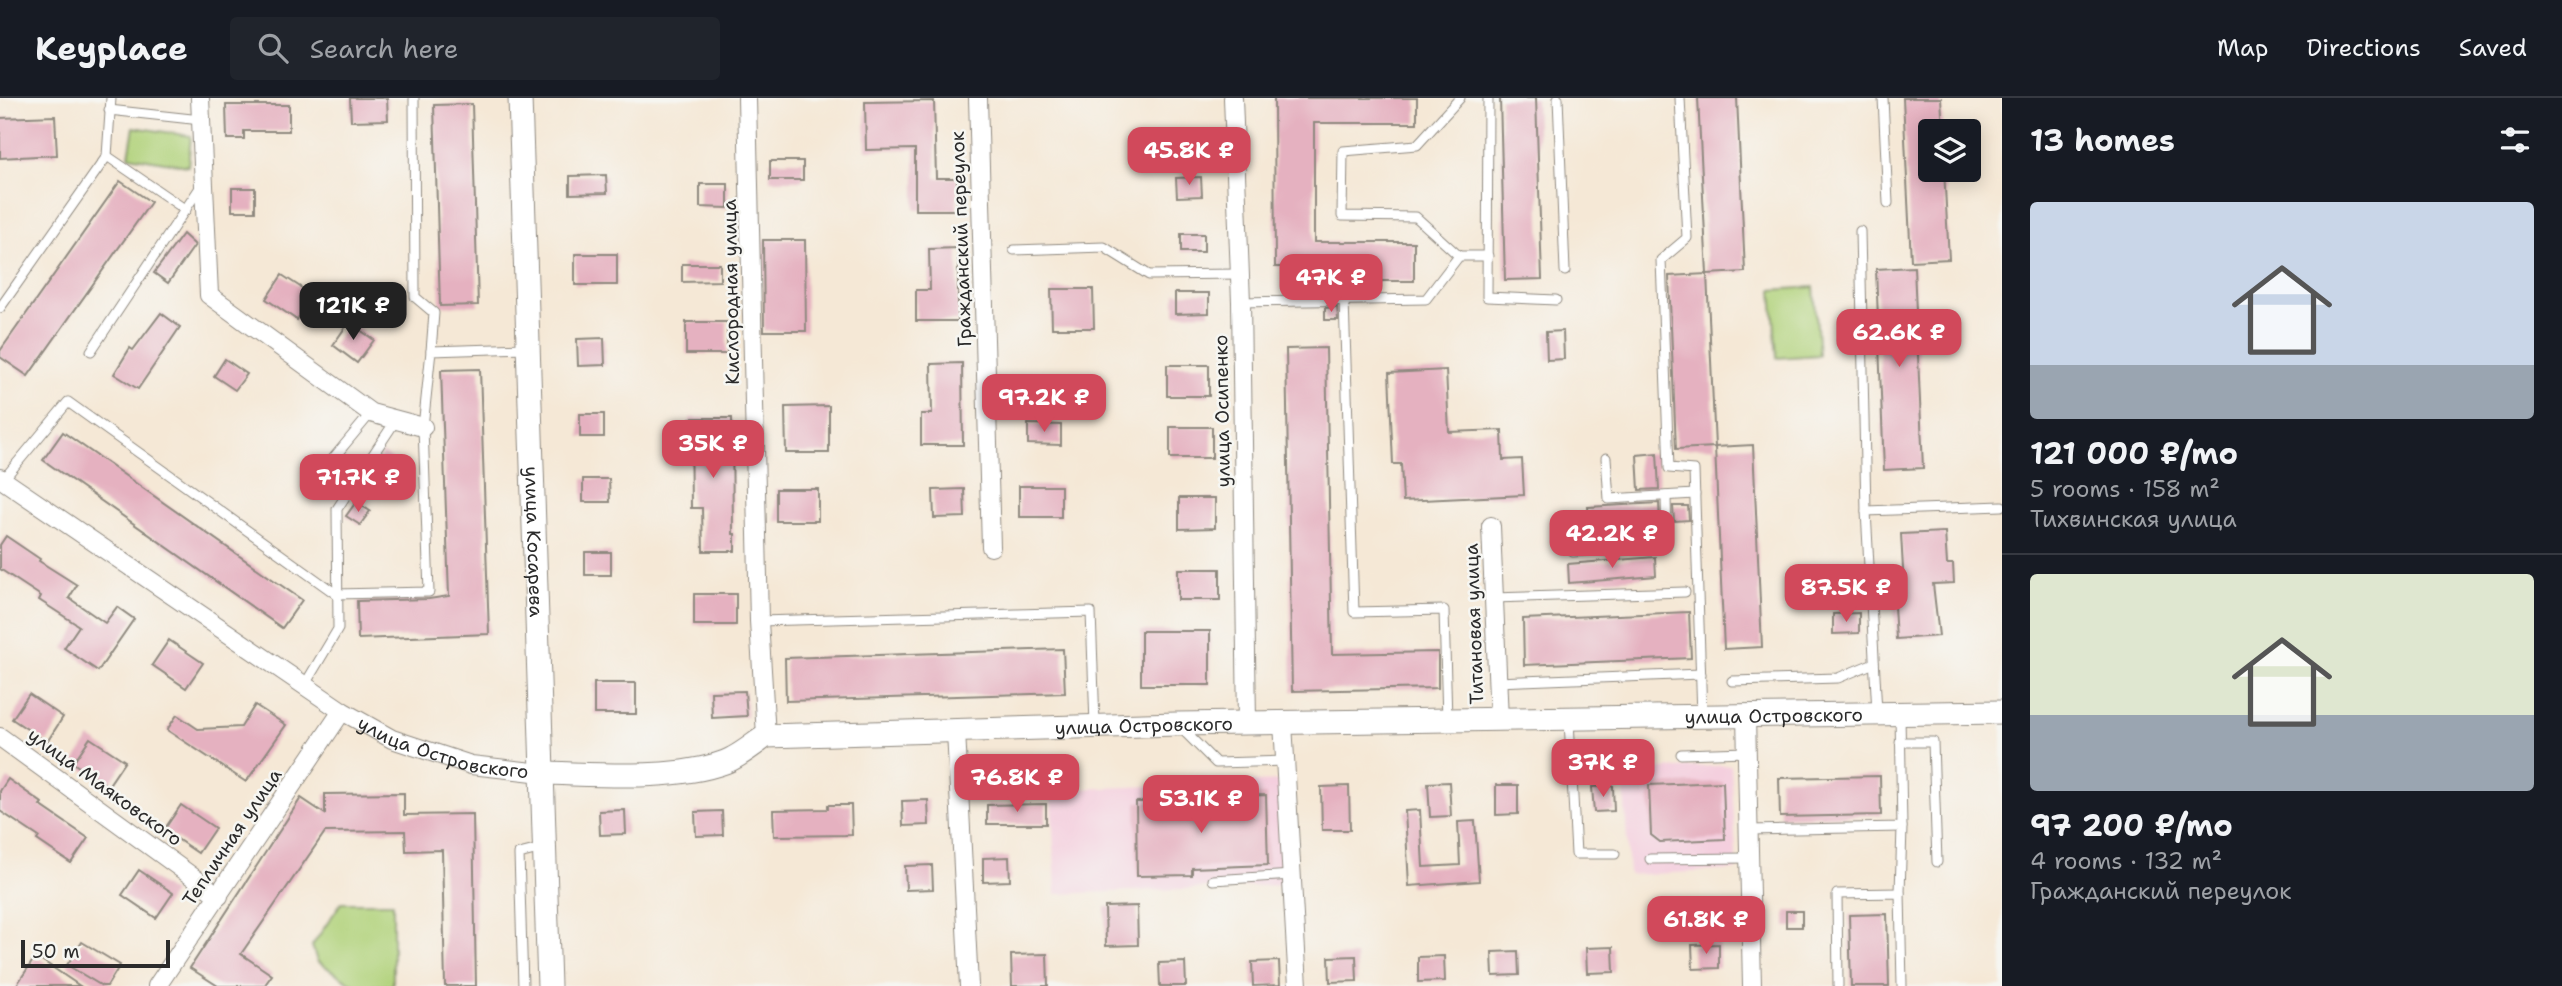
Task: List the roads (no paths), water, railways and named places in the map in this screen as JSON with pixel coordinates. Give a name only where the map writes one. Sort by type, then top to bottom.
[{"type":"street","points":[[200,98],[209,295],[371,413],[424,427]]},
{"type":"street","name":"улица Косарева","points":[[520,98],[549,986]]},
{"type":"street","name":"Кислородная улица","points":[[747,98],[759,621],[766,736]]},
{"type":"street","name":"Гражданский переулок","points":[[978,98],[991,547]]},
{"type":"street","name":"улица Осипенко","points":[[1233,98],[1241,302],[1247,723]]},
{"type":"street","name":"улица Островского","points":[[1,479],[342,711],[392,738],[471,765],[542,773],[671,773],[726,762],[766,736],[1177,724],[2002,712]]},
{"type":"street","name":"Титановая улица","points":[[1491,526],[1499,721]]},
{"type":"street","name":"Тепличная улица","points":[[157,986],[342,711]]},
{"type":"street","points":[[1746,715],[1752,986]]},
{"type":"street","points":[[1283,723],[1298,986]]},
{"type":"street","points":[[956,731],[969,986]]},
{"type":"street","name":"улица Маяковского","points":[[0,737],[219,895]]},
{"type":"lane","points":[[0,308],[107,156],[111,98]]},
{"type":"lane","points":[[1,479],[68,402],[336,594],[429,592],[424,427],[434,313],[415,297],[414,98]]},
{"type":"lane","points":[[1460,98],[1417,145],[1343,151],[1342,216],[1416,217],[1459,256],[1488,256]]},
{"type":"lane","points":[[1488,98],[1488,298],[1556,300]]},
{"type":"lane","points":[[1558,98],[1566,271]]},
{"type":"lane","points":[[1680,98],[1687,238],[1661,260],[1669,468],[1694,470],[1702,716]]},
{"type":"lane","points":[[1883,98],[1888,202]]},
{"type":"lane","points":[[109,110],[201,120]]},
{"type":"lane","points":[[107,156],[186,210]]},
{"type":"lane","points":[[91,351],[204,182]]},
{"type":"lane","points":[[1860,231],[1866,511],[1874,663],[1888,713],[1900,742],[1902,986]]},
{"type":"lane","points":[[1014,250],[1104,247],[1149,275],[1240,274]]},
{"type":"lane","points":[[1241,302],[1426,299],[1459,256]]},
{"type":"lane","points":[[1345,300],[1354,612],[1444,610],[1447,722]]},
{"type":"lane","points":[[431,351],[528,348]]},
{"type":"lane","points":[[331,461],[371,413]]},
{"type":"lane","points":[[304,686],[338,629],[337,509],[396,420]]},
{"type":"lane","points":[[1606,458],[1609,499],[1695,494]]},
{"type":"lane","points":[[1573,552],[1667,544],[1666,496]]},
{"type":"lane","points":[[1866,511],[2002,506]]},
{"type":"lane","points":[[1493,598],[1685,592]]},
{"type":"lane","points":[[759,621],[1091,612],[1095,727]]},
{"type":"lane","points":[[1732,681],[1838,678],[1874,663]]},
{"type":"lane","points":[[1497,682],[1701,674]]},
{"type":"lane","points":[[1569,719],[1576,854],[1615,854]]},
{"type":"lane","points":[[1177,724],[1216,763],[1285,761]]},
{"type":"lane","points":[[1900,742],[1933,741],[1937,862]]},
{"type":"lane","points":[[1681,754],[1747,752]]},
{"type":"lane","points":[[1749,830],[1902,827]]},
{"type":"lane","points":[[523,986],[519,854],[545,847]]},
{"type":"lane","points":[[1650,859],[1749,858]]},
{"type":"lane","points":[[1213,880],[1292,875]]},
{"type":"lane","points":[[1838,986],[1837,894],[1900,893]]}]
